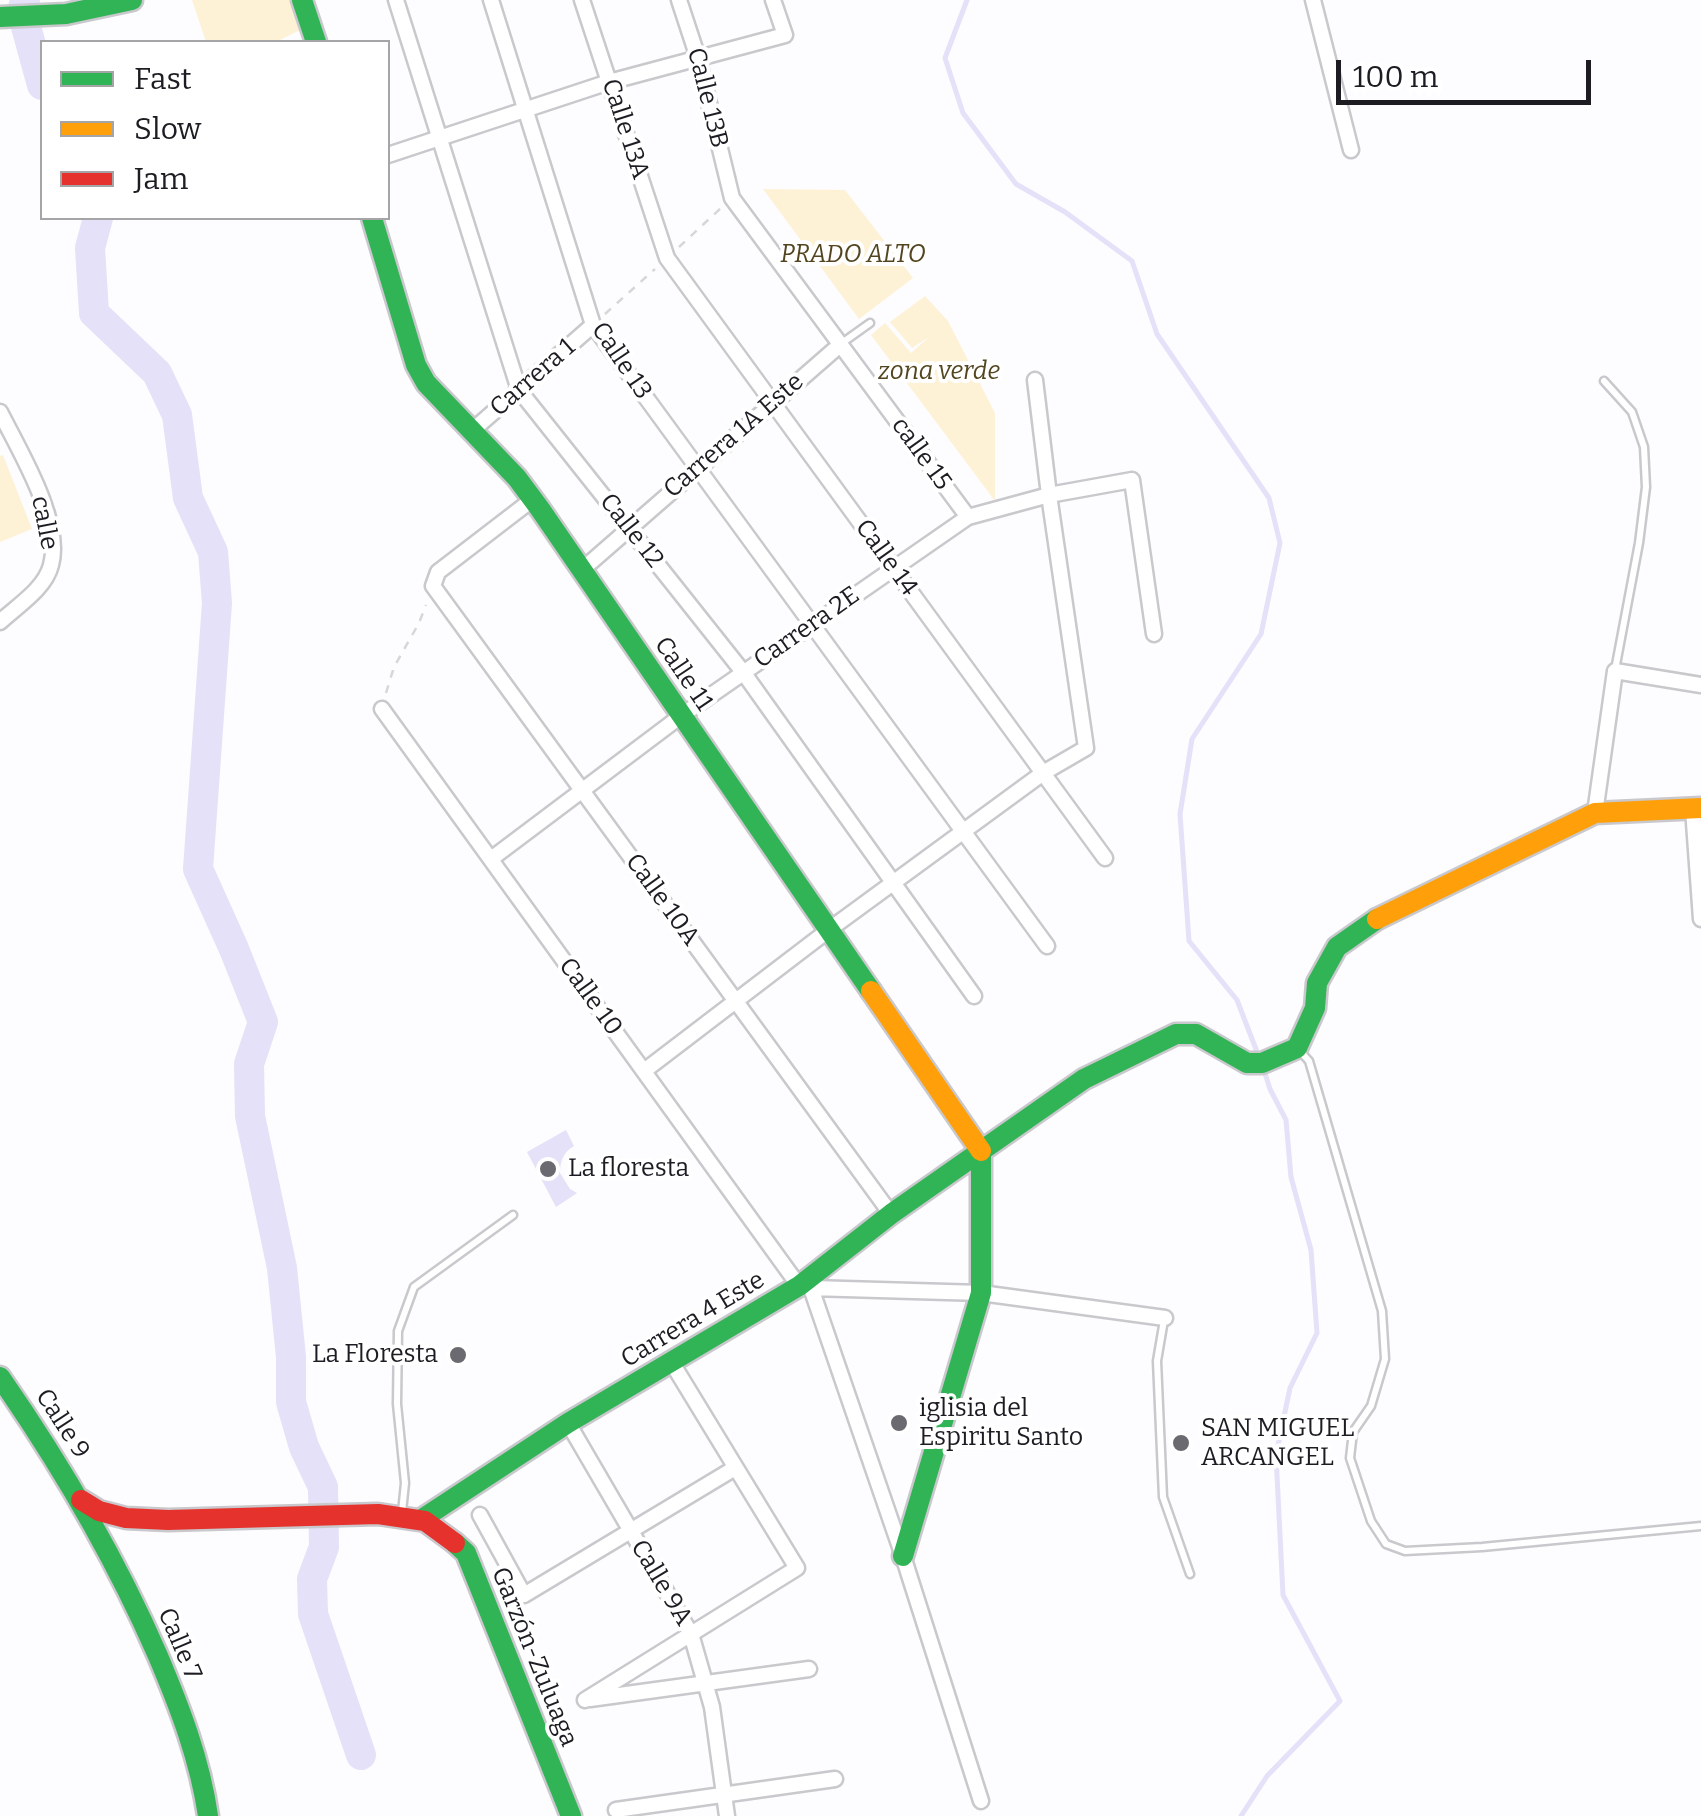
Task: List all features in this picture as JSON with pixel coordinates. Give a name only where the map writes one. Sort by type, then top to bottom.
[{"type":"street","points":[[4,18],[84,11],[132,0]]},
{"type":"street","points":[[302,0],[315,40]]},
{"type":"street","points":[[396,0],[519,390]]},
{"type":"street","name":"Calle 13","points":[[491,0],[593,325],[1047,946]]},
{"type":"street","name":"Calle 13A","points":[[582,0],[668,258]]},
{"type":"street","name":"Calle 13B","points":[[679,0],[698,58],[732,198]]},
{"type":"street","points":[[390,154],[609,82],[785,36],[773,0]]},
{"type":"street","points":[[1313,0],[1351,150]]},
{"type":"street","name":"calle 15","points":[[732,198],[968,517]]},
{"type":"street","name":"Calle 11","points":[[373,220],[416,364],[426,384],[517,478],[583,568],[981,1151]]},
{"type":"street","name":"Calle 14","points":[[668,258],[1105,858]]},
{"type":"street","name":"Carrera 1","points":[[473,430],[593,325]]},
{"type":"street","name":"Carrera 1A Este","points":[[583,568],[840,344]]},
{"type":"street","points":[[644,1071],[893,882],[1043,773],[1086,748],[1036,380]]},
{"type":"street","name":"Calle 12","points":[[519,390],[743,672],[974,996]]},
{"type":"street","name":"calle","points":[[0,412],[42,493],[52,542],[52,564],[39,586],[0,622]]},
{"type":"street","name":"Carrera 2E","points":[[491,860],[681,716],[968,517],[1049,495],[1132,480],[1154,634]]},
{"type":"street","points":[[433,586],[438,572],[533,499]]},
{"type":"street","name":"Calle 10A","points":[[433,586],[892,1214]]},
{"type":"street","points":[[1595,813],[1615,671],[1701,685]]},
{"type":"street","name":"Calle 10","points":[[382,709],[805,1287],[903,1556],[981,1800]]},
{"type":"street","points":[[1297,1048],[1315,1008],[1317,983],[1338,947],[1386,912],[1595,813],[1697,808],[1701,918]]},
{"type":"street","name":"Carrera 4 Este","points":[[412,1519],[568,1423],[805,1287],[892,1214],[1084,1079],[1176,1034],[1196,1034],[1246,1063],[1262,1063],[1297,1048]]},
{"type":"street","points":[[903,1556],[981,1293],[981,1151]]},
{"type":"street","points":[[805,1287],[981,1293],[1164,1318]]},
{"type":"street","points":[[672,1363],[796,1568],[584,1700],[809,1669]]},
{"type":"street","name":"Calle 9","points":[[0,1376],[81,1500]]},
{"type":"street","name":"Calle 9A","points":[[568,1423],[691,1634],[712,1707],[727,1816]]},
{"type":"street","points":[[480,1515],[524,1595],[736,1468]]},
{"type":"street","name":"Garzón-Zuluaga","points":[[81,1500],[126,1518],[168,1520],[378,1514],[412,1519],[444,1534],[466,1552],[572,1816]]},
{"type":"street","name":"Calle 7","points":[[81,1500],[122,1577],[190,1734],[208,1816]]},
{"type":"street","points":[[616,1810],[835,1779]]},
{"type":"lane","points":[[840,344],[870,323]]},
{"type":"lane","points":[[1604,382],[1632,412],[1644,447],[1646,488],[1615,671]]},
{"type":"lane","points":[[1297,1048],[1309,1061],[1382,1310],[1386,1359],[1371,1406],[1353,1432],[1350,1458],[1371,1521],[1386,1544],[1405,1551],[1482,1547],[1701,1526]]},
{"type":"lane","points":[[412,1519],[397,1404],[398,1330],[414,1287],[513,1215]]},
{"type":"lane","points":[[1164,1318],[1157,1360],[1164,1496],[1190,1574]]},
{"type":"path","points":[[382,709],[394,667],[420,623],[433,586]]},
{"type":"green space","points":[[192,0],[298,0],[306,27],[280,40],[205,40]]},
{"type":"green space","name":"PRADO ALTO","points":[[763,189],[845,190],[913,278],[859,319]]},
{"type":"green space","name":"zona verde","points":[[925,296],[948,321],[995,413],[995,501],[871,335],[885,323],[911,353],[929,337],[912,348],[890,322]]},
{"type":"green space","points":[[3,455],[32,529],[0,542],[0,456]]},
{"type":"shaded area","name":"La floresta","points":[[566,1130],[574,1146],[563,1158],[560,1173],[577,1193],[556,1207],[527,1152]]},
{"type":"waterway","points":[[25,0],[22,12],[40,78]]},
{"type":"waterway","points":[[967,0],[945,58],[963,113],[1016,184],[1065,212],[1132,261],[1157,334],[1269,498],[1280,543],[1261,634],[1192,739],[1180,814],[1189,941],[1237,1000],[1259,1057]]},
{"type":"waterway","points":[[97,220],[90,248],[94,313],[157,373],[177,415],[188,498],[213,552],[217,603],[198,869],[263,1022],[249,1064],[250,1116],[282,1268],[291,1357],[291,1402],[304,1447],[323,1487],[324,1547],[312,1579],[313,1614],[361,1755]]},
{"type":"waterway","points":[[1241,1816],[1267,1776],[1340,1701],[1283,1595],[1276,1455],[1290,1388],[1317,1333],[1311,1250],[1291,1177],[1286,1120],[1263,1067]]},
{"type":"traffic: fast","points":[[0,17],[66,14],[132,0]]},
{"type":"traffic: fast","points":[[302,0],[315,40]]},
{"type":"traffic: fast","points":[[373,220],[416,365],[426,383],[517,478],[540,509],[871,991]]},
{"type":"traffic: fast","points":[[422,1519],[568,1423],[799,1286],[891,1214],[1084,1079],[1176,1034],[1196,1034],[1247,1063],[1262,1063],[1297,1048],[1315,1008],[1317,983],[1337,947],[1377,919]]},
{"type":"traffic: fast","points":[[903,1556],[981,1293],[981,1151]]},
{"type":"traffic: fast","points":[[0,1377],[86,1512],[124,1583],[188,1734],[208,1816]]},
{"type":"traffic: fast","points":[[455,1543],[466,1553],[571,1816]]},
{"type":"traffic: slow","points":[[1377,919],[1595,813],[1701,808]]},
{"type":"traffic: slow","points":[[871,991],[981,1151]]},
{"type":"traffic: jam","points":[[81,1500],[99,1511],[126,1518],[168,1520],[378,1514],[425,1521],[455,1543]]},
{"type":"place","name":"La floresta","points":[[548,1169]]},
{"type":"place","name":"La Floresta","points":[[458,1355]]},
{"type":"place","name":"iglisia del Espiritu Santo","points":[[899,1423]]},
{"type":"place","name":"SAN MIGUEL ARCANGEL","points":[[1181,1443]]}]
